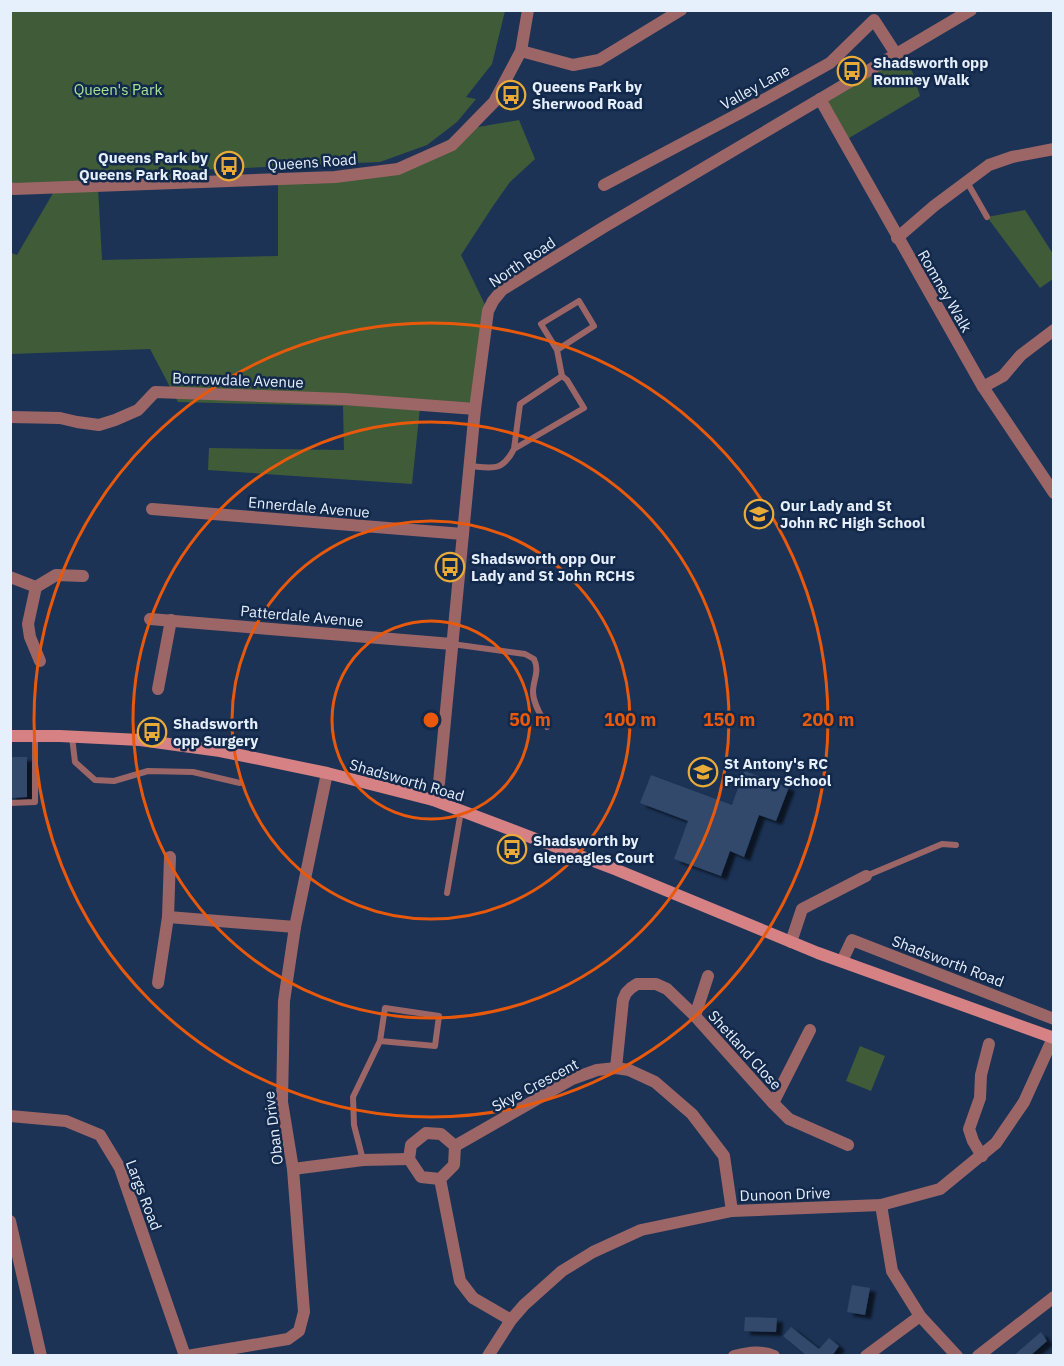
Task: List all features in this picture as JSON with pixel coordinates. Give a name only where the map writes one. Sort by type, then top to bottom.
[{"type":"main road","name":"Shadsworth Road","points":[[10,736],[140,740],[187,747],[327,773],[433,800],[617,870],[791,942],[1053,1038]]},
{"type":"street","name":"Queens Road","points":[[10,188],[335,177],[398,169],[452,145],[494,102],[521,51],[528,10]]},
{"type":"street","points":[[521,51],[573,65],[599,60],[681,10]]},
{"type":"street","name":"North Road","points":[[433,800],[439,783],[475,409],[488,311],[493,300],[502,291],[604,227],[971,10]]},
{"type":"street","name":"Valley Lane","points":[[604,185],[830,63],[874,20],[896,54]]},
{"type":"street","name":"Romney Walk","points":[[820,99],[983,387],[1053,493]]},
{"type":"street","points":[[897,238],[934,206],[989,165],[1012,157],[1053,149]]},
{"type":"street","points":[[983,387],[1003,376],[1021,356],[1053,330]]},
{"type":"street","name":"Borrowdale Avenue","points":[[10,417],[60,418],[99,425],[138,410],[155,392],[344,399],[475,409]]},
{"type":"street","name":"Ennerdale Avenue","points":[[152,509],[463,534]]},
{"type":"street","points":[[40,661],[30,637],[28,624],[36,587],[56,575],[83,576]]},
{"type":"street","points":[[10,578],[36,587]]},
{"type":"street","name":"Patterdale Avenue","points":[[150,619],[452,644]]},
{"type":"street","points":[[158,689],[171,620]]},
{"type":"street","name":"Oban Drive","points":[[186,1356],[288,1339],[299,1330],[304,1312],[293,1169],[282,1102],[284,1001],[295,927],[327,773]]},
{"type":"street","points":[[158,982],[168,917],[170,857]]},
{"type":"street","points":[[791,942],[802,909],[866,876]]},
{"type":"street","points":[[168,917],[295,927]]},
{"type":"street","name":"Shadsworth Road","points":[[842,961],[852,940],[1053,1019]]},
{"type":"street","name":"Shetland Close","points":[[695,1016],[708,976]]},
{"type":"street","name":"Shetland Close","points":[[616,1068],[622,1000],[626,993],[638,984],[663,986],[695,1016],[789,1119],[848,1145]]},
{"type":"street","name":"Shetland Close","points":[[772,1103],[810,1030]]},
{"type":"street","name":"Dunoon Drive","points":[[488,1356],[511,1320],[524,1305],[562,1271],[592,1252],[641,1230],[732,1211],[881,1205],[940,1189],[996,1143],[1024,1102],[1053,1038]]},
{"type":"street","points":[[982,1156],[969,1129],[980,1098],[981,1075],[989,1044]]},
{"type":"street","name":"Skye Crescent","points":[[455,1146],[572,1079],[597,1070],[616,1068],[629,1070],[655,1082],[692,1114],[724,1156],[732,1211]]},
{"type":"street","name":"Largs Road","points":[[10,1116],[66,1121],[100,1135],[120,1168],[186,1356]]},
{"type":"street","points":[[426,1133],[441,1134],[455,1146],[454,1165],[440,1179],[421,1177],[409,1159],[411,1145],[426,1133]]},
{"type":"street","points":[[293,1169],[363,1160],[409,1159]]},
{"type":"street","points":[[440,1179],[460,1281],[473,1298],[511,1320]]},
{"type":"street","points":[[881,1205],[892,1271],[920,1316],[957,1356]]},
{"type":"street","points":[[10,1221],[41,1356]]},
{"type":"street","points":[[978,1356],[1053,1297]]},
{"type":"street","points":[[866,1356],[920,1316]]},
{"type":"street","points":[[734,1356],[766,1352],[774,1356]]},
{"type":"lane","points":[[966,182],[987,217]]},
{"type":"lane","points":[[514,449],[584,408],[567,380],[562,376],[557,350],[541,324],[579,301],[594,326],[557,350]]},
{"type":"lane","points":[[470,466],[495,468],[508,459],[514,449],[520,404],[562,376]]},
{"type":"lane","points":[[452,644],[525,654],[534,659],[537,669],[534,699],[547,728]]},
{"type":"lane","points":[[10,803],[35,802],[35,736]]},
{"type":"lane","points":[[72,737],[75,762],[95,780],[114,781],[148,771],[193,772],[240,783]]},
{"type":"lane","points":[[447,893],[461,810]]},
{"type":"lane","points":[[866,876],[942,844],[956,845]]},
{"type":"lane","points":[[363,1160],[354,1125],[353,1097],[380,1041],[385,1008],[439,1016],[435,1046],[380,1041]]},
{"type":"green space","name":"Queen's Park","points":[[11,11],[505,11],[492,64],[466,97],[476,99],[457,122],[427,145],[380,162],[197,170],[192,183],[98,187],[102,260],[278,256],[278,179],[398,169],[467,129],[519,120],[535,159],[510,182],[461,255],[488,311],[475,409],[420,408],[412,484],[208,470],[209,448],[344,450],[343,406],[178,402],[150,349],[11,354],[11,253],[17,255],[56,188],[11,187]]},
{"type":"green space","points":[[905,49],[920,96],[844,141],[820,99]]},
{"type":"green space","points":[[1025,210],[1053,254],[1053,279],[1040,288],[987,217]]},
{"type":"green space","points":[[860,1046],[885,1056],[871,1091],[846,1081]]},
{"type":"building","points":[[11,757],[27,757],[27,797],[10,798]]},
{"type":"building","points":[[744,771],[789,787],[776,821],[759,815],[744,857],[730,851],[721,876],[674,859],[688,821],[640,803],[651,775],[732,805]]},
{"type":"building","points":[[852,1285],[870,1288],[865,1315],[847,1312]]},
{"type":"building","points":[[745,1317],[777,1318],[776,1332],[744,1331]]},
{"type":"building","points":[[791,1327],[819,1349],[829,1338],[839,1346],[832,1356],[807,1356],[783,1336]]},
{"type":"building","points":[[1041,1332],[1047,1341],[1030,1356],[1013,1356]]},
{"type":"place","name":"Shadsworth opp Romney Walk","points":[[852,71]]},
{"type":"place","name":"Queens Park by Sherwood Road","points":[[511,95]]},
{"type":"place","name":"Queens Park by Queens Park Road","points":[[229,166]]},
{"type":"place","name":"Our Lady and St John RC High School","points":[[759,514]]},
{"type":"place","name":"Shadsworth opp Our Lady and St John RCHS","points":[[450,567]]},
{"type":"place","name":"Shadsworth opp Surgery","points":[[152,732]]},
{"type":"place","name":"St Antony's RC Primary School","points":[[703,772]]},
{"type":"place","name":"Shadsworth by Gleneagles Court","points":[[512,849]]}]
